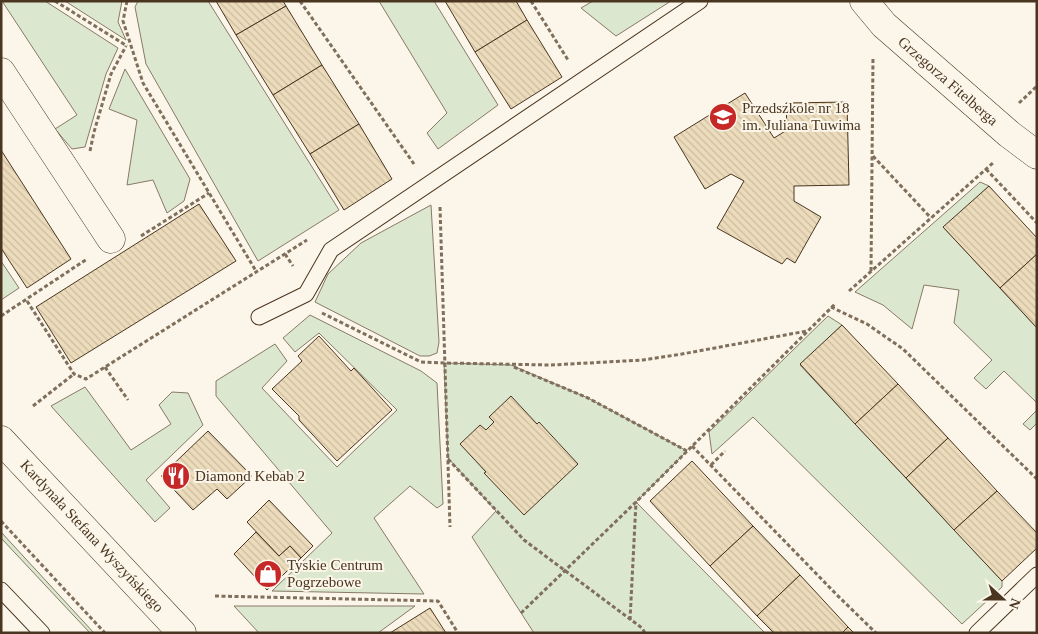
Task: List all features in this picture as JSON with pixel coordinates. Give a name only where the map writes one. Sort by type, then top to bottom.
[{"type":"street","name":"Grzegorza Fitelberga","points":[[864,1],[884,25],[1009,134],[1037,155]]},
{"type":"street","points":[[1,72],[81,194],[102,247]]},
{"type":"street","name":"Kardynała Stefana Wyszyńskiego","points":[[1,440],[182,633]]},
{"type":"lane","points":[[259,317],[306,294],[331,250],[700,1]]},
{"type":"lane","points":[[977,633],[1037,575]]},
{"type":"lane","points":[[1,590],[42,633]]},
{"type":"path","points":[[55,1],[132,49]]},
{"type":"path","points":[[27,301],[74,374],[86,378],[256,272],[143,83],[123,21],[127,1]]},
{"type":"path","points":[[300,1],[417,169]]},
{"type":"path","points":[[531,1],[571,66]]},
{"type":"path","points":[[81,194],[94,132],[112,74],[126,46]]},
{"type":"path","points":[[872,271],[873,50]]},
{"type":"path","points":[[1015,108],[1037,86]]},
{"type":"path","points":[[873,156],[932,218]]},
{"type":"path","points":[[849,291],[999,158]]},
{"type":"path","points":[[986,169],[1037,223]]},
{"type":"path","points":[[430,183],[439,198],[441,218],[450,527]]},
{"type":"path","points":[[1,316],[27,301],[102,247]]},
{"type":"path","points":[[521,613],[636,502],[836,303]]},
{"type":"path","points":[[831,308],[867,324],[903,349],[1037,479]]},
{"type":"path","points":[[320,312],[420,362],[444,363],[551,366],[643,360],[807,331]]},
{"type":"path","points":[[511,365],[588,398],[687,451]]},
{"type":"path","points":[[105,367],[128,400]]},
{"type":"path","points":[[33,406],[74,374]]},
{"type":"path","points":[[692,446],[830,589],[876,633]]},
{"type":"path","points":[[711,465],[726,451]]},
{"type":"path","points":[[448,458],[524,540],[642,628],[645,633]]},
{"type":"path","points":[[630,620],[636,502]]},
{"type":"path","points":[[1,521],[105,633]]},
{"type":"path","points":[[215,596],[438,601],[458,633]]},
{"type":"green space","points":[[2,1],[45,1],[118,48],[106,74],[85,147],[72,149],[55,129],[77,115]]},
{"type":"green space","points":[[65,1],[122,1],[118,22],[126,40]]},
{"type":"green space","points":[[138,1],[208,1],[339,210],[258,261],[146,64],[135,7]]},
{"type":"green space","points":[[379,1],[434,1],[498,105],[438,149],[427,133],[447,113]]},
{"type":"green space","points":[[593,1],[671,1],[616,36],[581,8]]},
{"type":"green space","points":[[125,69],[190,179],[184,201],[167,213],[153,180],[127,185],[137,120],[109,109]]},
{"type":"green space","points":[[980,182],[989,186],[944,228],[1037,328],[1037,403],[1004,371],[986,389],[974,378],[992,360],[954,323],[959,290],[924,285],[912,329],[883,305],[855,292]]},
{"type":"green space","points":[[431,205],[439,342],[437,353],[429,356],[420,356],[315,302],[328,274],[361,243]]},
{"type":"green space","points":[[1,261],[19,288],[1,300]]},
{"type":"green space","points":[[310,315],[421,371],[437,383],[443,504],[437,508],[410,486],[374,518],[424,594],[272,591],[332,533],[216,396],[216,381],[275,344],[287,361],[262,388],[337,467],[397,410],[319,333],[295,352],[283,338]]},
{"type":"green space","points":[[828,316],[842,325],[800,365],[1002,581],[1002,587],[962,624],[753,417],[712,454],[709,432]]},
{"type":"green space","points":[[444,363],[511,365],[588,398],[687,451],[636,502],[765,633],[534,633],[472,537],[496,511],[448,458]]},
{"type":"green space","points":[[85,387],[131,450],[171,424],[159,405],[172,392],[188,393],[203,425],[146,480],[170,508],[155,522],[51,406]]},
{"type":"green space","points":[[1037,410],[1037,423],[1030,430],[1023,424]]},
{"type":"green space","points":[[1,532],[94,633],[90,633],[1,538]]},
{"type":"green space","points":[[234,606],[415,606],[378,633],[259,633]]},
{"type":"building","points":[[216,1],[283,1],[286,6],[236,35]]},
{"type":"building","points":[[445,1],[516,1],[527,20],[475,52]]},
{"type":"building","points":[[286,6],[322,65],[273,95],[236,35]]},
{"type":"building","points":[[527,20],[562,77],[511,109],[475,52]]},
{"type":"building","points":[[322,65],[359,124],[310,154],[273,95]]},
{"type":"building","points":[[745,93],[774,138],[787,130],[786,103],[847,102],[849,185],[794,186],[794,201],[821,217],[795,263],[787,258],[782,264],[717,228],[744,181],[731,174],[705,189],[674,137]]},
{"type":"building","points":[[359,124],[392,179],[344,210],[310,154]]},
{"type":"building","points":[[1,150],[71,259],[27,288],[1,248]]},
{"type":"building","points":[[989,186],[1037,238],[1037,254],[1000,288],[943,227]]},
{"type":"building","points":[[199,204],[236,261],[71,363],[36,307]]},
{"type":"building","points":[[1037,254],[1037,328],[1000,288]]},
{"type":"building","points":[[842,325],[898,384],[855,424],[800,364]]},
{"type":"building","points":[[319,336],[351,371],[354,368],[392,410],[337,461],[299,420],[299,416],[272,389],[302,361],[298,356]]},
{"type":"building","points":[[898,384],[948,438],[906,478],[855,424]]},
{"type":"building","points":[[511,396],[537,424],[539,422],[578,464],[524,515],[484,473],[486,472],[460,444],[480,425],[486,430],[494,422],[489,417]]},
{"type":"building","points":[[208,431],[252,476],[227,499],[217,489],[193,510],[161,476]]},
{"type":"building","points":[[948,438],[997,491],[954,530],[906,478]]},
{"type":"building","points":[[692,461],[753,526],[710,566],[650,501]]},
{"type":"building","points":[[997,491],[1037,533],[1037,548],[1002,581],[954,530]]},
{"type":"building","points":[[269,500],[313,546],[301,558],[290,546],[279,556],[247,522]]},
{"type":"building","points":[[753,526],[800,575],[757,616],[710,566]]},
{"type":"building","name":"Tyskie Centrum Pogrzebowe","points":[[256,532],[279,556],[290,546],[301,558],[267,590],[234,554]]},
{"type":"building","points":[[800,575],[848,627],[842,633],[774,633],[757,616]]},
{"type":"building","points":[[430,608],[446,633],[390,633]]},
{"type":"building","points":[[848,627],[854,633],[842,633]]},
{"type":"place","name":"Przedszkole nr 18 im. Juliana Tuwima","points":[[723,117]]},
{"type":"place","name":"Diamond Kebab 2","points":[[176,476]]},
{"type":"place","name":"Tyskie Centrum Pogrzebowe","points":[[268,574]]}]
